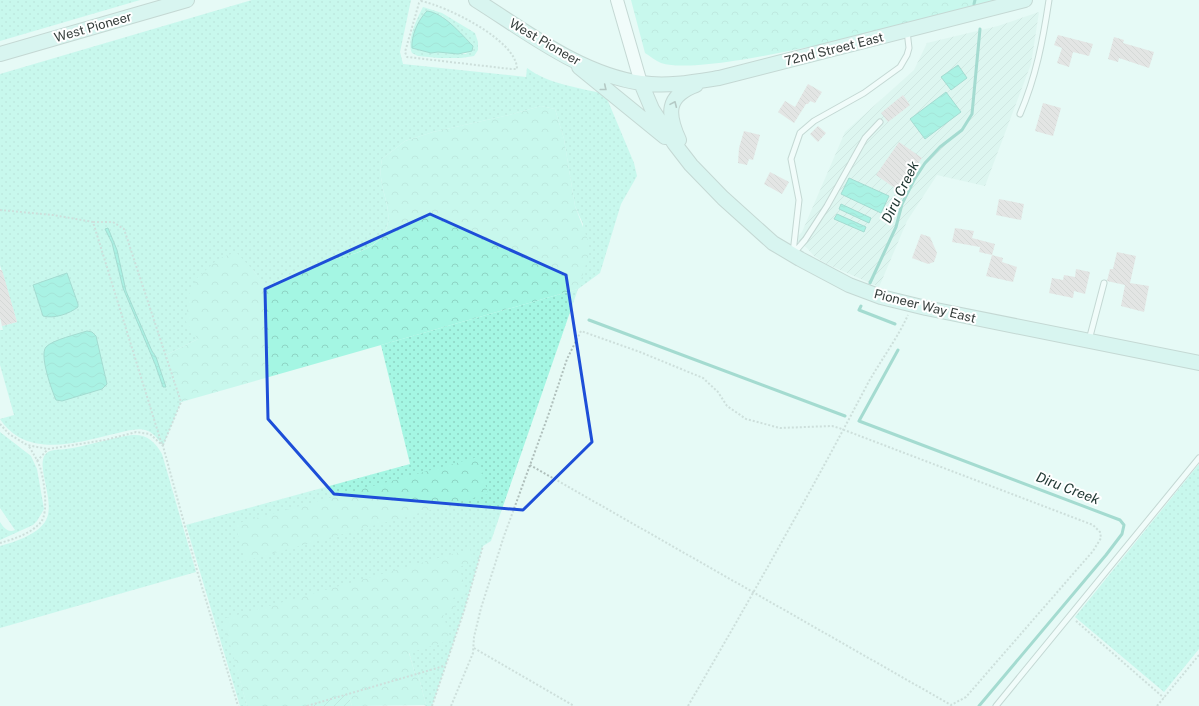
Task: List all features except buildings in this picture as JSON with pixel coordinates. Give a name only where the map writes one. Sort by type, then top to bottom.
[{"type":"main road","name":"West Pioneer","points":[[0,54],[187,0]]},
{"type":"main road","name":"West Pioneer","points":[[476,0],[563,55],[590,68],[641,83]]},
{"type":"main road","name":"72nd Street East","points":[[641,83],[677,84],[719,78],[1025,0]]},
{"type":"main road","points":[[563,55],[674,143]]},
{"type":"main road","points":[[691,166],[672,124],[671,106],[681,93],[692,87],[719,78]]},
{"type":"main road","name":"Pioneer Way East","points":[[641,83],[652,109],[674,143],[691,166],[708,184],[773,243],[792,255],[849,285],[881,297],[912,305],[1199,363]]},
{"type":"street","points":[[617,0],[641,83]]},
{"type":"lane","points":[[1020,114],[1032,85],[1042,45],[1049,0]]},
{"type":"lane","points":[[792,255],[799,200],[791,159],[800,133],[814,122],[864,93],[900,67],[909,48],[907,31]]},
{"type":"lane","points":[[792,255],[805,240],[827,206],[865,138],[880,122]]},
{"type":"lane","points":[[1089,341],[1104,283]]},
{"type":"lane","points":[[996,706],[1199,458]]},
{"type":"path","points":[[421,1],[464,18],[489,33],[506,46],[514,56],[517,69],[511,70],[407,57],[404,52],[419,2],[421,1]]},
{"type":"path","points":[[0,210],[53,215],[93,222],[113,222],[124,229],[181,402],[163,446]]},
{"type":"path","points":[[93,222],[163,446],[198,574],[238,706]]},
{"type":"path","points":[[688,706],[869,383],[902,329],[912,305]]},
{"type":"path","points":[[451,706],[471,660],[474,648],[474,637],[481,608],[504,536],[567,359],[582,331],[640,352],[703,378],[718,392],[727,406],[746,419],[774,428],[832,426],[1092,525],[1101,534],[1100,541],[1093,551],[971,691],[961,701],[951,706],[530,465]]},
{"type":"path","points":[[0,424],[9,434],[27,444],[48,449],[105,440],[136,432],[150,434],[163,446]]},
{"type":"path","points":[[0,543],[26,534],[42,522],[46,510],[41,469],[27,444]]},
{"type":"path","points":[[37,461],[48,449]]},
{"type":"path","points":[[432,706],[464,611],[483,546]]},
{"type":"path","points":[[1070,617],[1164,698]]},
{"type":"path","points":[[474,648],[574,706]]},
{"type":"path","points":[[1157,706],[1199,656]]},
{"type":"path","points":[[307,706],[445,665]]},
{"type":"highlighted area","points":[[430,214],[566,275],[592,442],[523,510],[334,494],[268,419],[265,289]]},
{"type":"shaded area","points":[[1039,12],[1031,64],[985,186],[937,175],[907,221],[879,287],[827,264],[814,256],[807,248],[795,239],[802,232],[845,132],[914,70],[927,43],[998,26]]},
{"type":"green space","points":[[0,0],[140,0],[0,41]]},
{"type":"green space","points":[[252,0],[411,0],[400,52],[403,64],[526,77],[527,68],[554,82],[605,94],[634,163],[637,176],[621,204],[600,273],[578,289],[583,224],[575,206],[564,139],[555,109],[541,106],[509,115],[433,132],[405,141],[382,159],[381,175],[387,205],[388,222],[384,233],[378,241],[359,252],[348,256],[309,266],[265,288],[253,270],[198,339],[166,355],[181,402],[163,446],[153,434],[141,429],[129,430],[71,443],[54,445],[39,444],[24,440],[11,432],[0,419],[14,415],[0,365],[0,330],[3,330],[2,326],[17,322],[0,265],[0,74]],"holes":[[[108,228],[126,291],[156,357],[159,373],[123,288],[112,243],[107,233]]]},
{"type":"green space","points":[[631,0],[995,0],[804,48],[732,61],[700,65],[669,65],[655,60],[645,53]]},
{"type":"green space","points":[[423,7],[442,13],[475,33],[478,42],[478,50],[474,56],[461,58],[439,58],[418,56],[412,53],[410,42],[411,36],[415,23]],"holes":[[[442,16],[473,47],[466,54],[431,53],[412,48],[412,43],[421,17]]]},
{"type":"green space","points":[[541,106],[555,109],[564,139],[575,206],[589,243],[589,255],[578,289],[181,402],[166,355],[198,339],[186,322],[188,297],[196,279],[218,259],[236,252],[253,270],[266,288],[309,266],[359,252],[378,241],[384,233],[388,222],[388,210],[381,175],[382,159],[405,141],[433,132],[509,115]]},
{"type":"green space","points":[[578,289],[491,541],[483,546],[464,611],[432,706],[424,706],[426,705],[418,674],[415,674],[409,652],[224,619],[247,706],[240,706],[186,525],[410,464],[381,345]]},
{"type":"green space","points":[[0,432],[31,456],[37,469],[44,509],[33,525],[0,540],[0,522],[8,530],[15,530],[0,508]]},
{"type":"green space","points":[[132,435],[150,439],[162,454],[196,572],[0,628],[0,546],[31,534],[45,522],[49,504],[43,473],[44,457],[52,450],[74,448]]},
{"type":"green space","points":[[478,457],[488,494],[245,561],[235,524]]},
{"type":"green space","points":[[1199,464],[1199,649],[1164,692],[1075,617]]},
{"type":"green space","points":[[470,549],[473,562],[459,567],[467,593],[453,598],[457,610],[443,614],[451,640],[409,653],[415,674],[418,674],[426,705],[352,706],[348,694],[307,706],[247,706],[223,619]]},
{"type":"green space","points":[[348,693],[352,706],[307,706]]},
{"type":"water","points":[[427,11],[440,16],[452,25],[473,46],[472,51],[458,54],[438,52],[431,53],[412,48],[416,28]]},
{"type":"water","points":[[958,65],[967,78],[951,90],[941,77]]},
{"type":"water","points":[[946,92],[961,112],[925,139],[910,119]]},
{"type":"water","points":[[849,178],[889,196],[881,213],[841,194]]},
{"type":"water","points":[[841,204],[871,218],[869,223],[839,209]]},
{"type":"water","points":[[837,214],[866,227],[864,232],[834,219]]},
{"type":"water","points":[[108,228],[117,250],[126,291],[156,357],[166,387],[163,387],[123,288],[112,243],[105,229]]},
{"type":"water","points":[[67,273],[78,307],[61,315],[52,317],[43,316],[33,285]]},
{"type":"water","points":[[87,331],[92,332],[96,336],[107,384],[102,389],[62,401],[56,400],[45,365],[44,351],[49,344]]},
{"type":"waterway","name":"Diru Creek","points":[[974,4],[975,0]]},
{"type":"waterway","name":"Diru Creek","points":[[870,283],[896,227],[902,204],[914,180],[925,163],[940,147],[962,130],[972,114],[980,29]]},
{"type":"waterway","name":"Diru Creek","points":[[861,306],[859,310],[895,324]]},
{"type":"waterway","name":"Diru Creek","points":[[589,320],[845,416]]},
{"type":"waterway","name":"Diru Creek","points":[[898,350],[859,421],[1120,520],[1124,525],[1122,534],[1106,555],[979,706]]}]
